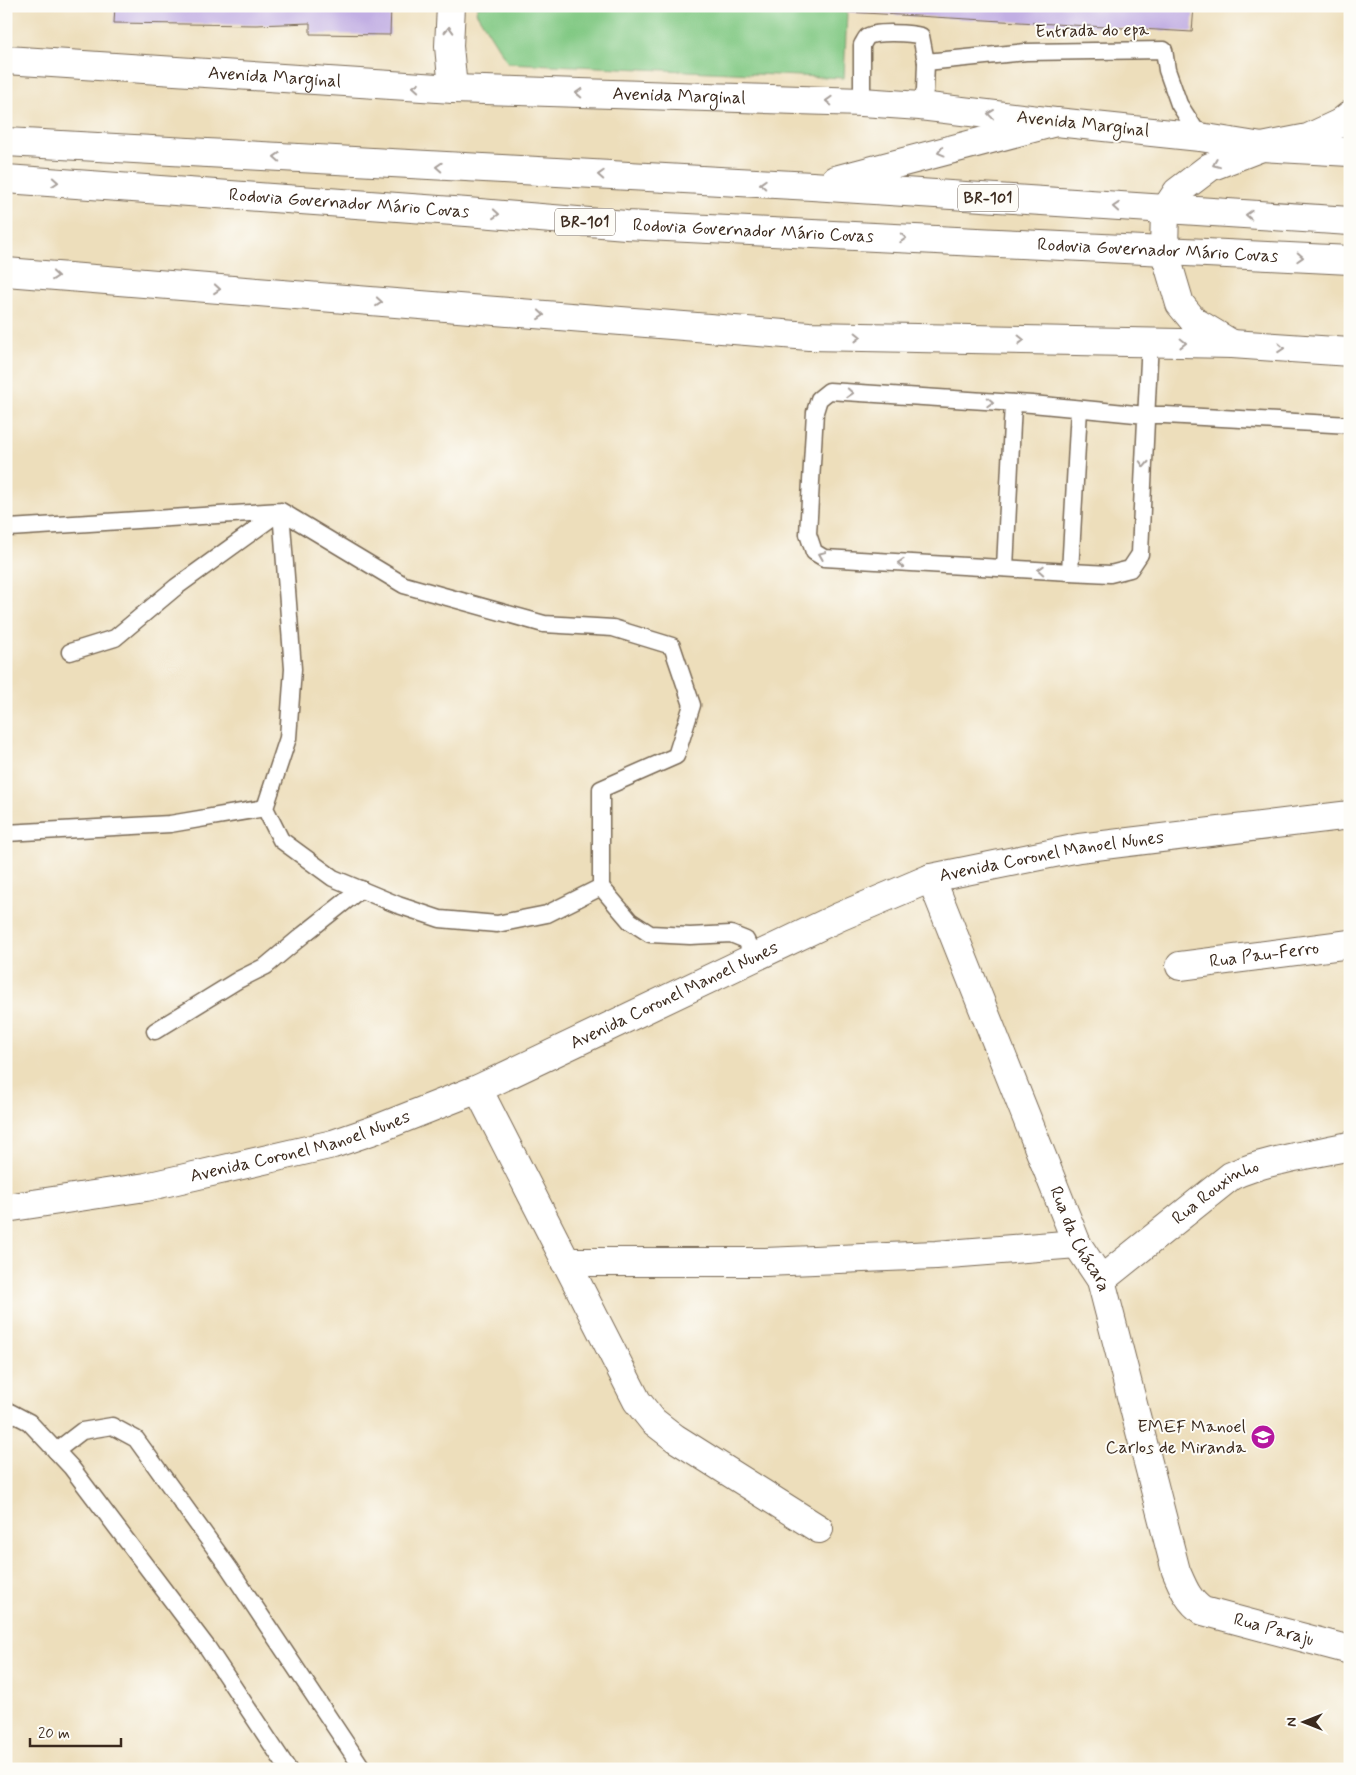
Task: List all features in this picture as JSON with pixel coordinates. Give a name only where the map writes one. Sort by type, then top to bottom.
[{"type":"street","points":[[451,6],[449,46],[453,89]]},
{"type":"street","name":"Avenida Marginal","points":[[6,60],[453,89],[862,102],[920,106],[1200,137],[1262,147],[1350,152]]},
{"type":"street","points":[[1232,344],[1194,320],[1180,304],[1164,250],[1165,210],[1177,192],[1210,167],[1262,147],[1308,138],[1340,123],[1350,115]]},
{"type":"street","points":[[812,186],[1056,122]]},
{"type":"street","name":"BR-101","points":[[6,142],[812,186],[1350,221]]},
{"type":"street","name":"Rodovia Governador Mário Covas","points":[[6,179],[458,211],[626,225],[1350,260]]},
{"type":"street","points":[[6,272],[810,336],[1232,344],[1350,352]]},
{"type":"street","name":"Avenida Coronel Manoel Nunes","points":[[6,1208],[146,1187],[333,1144],[374,1130],[478,1088],[839,916],[931,878],[1080,848],[1350,816]]},
{"type":"street","name":"Rua da Chácara","points":[[931,878],[1077,1244],[1101,1280],[1176,1571],[1190,1601],[1199,1608]]},
{"type":"street","name":"Rua Pau-Ferro","points":[[1180,966],[1350,944]]},
{"type":"street","points":[[478,1088],[637,1401],[652,1421],[675,1438],[819,1529]]},
{"type":"street","name":"Rua Rouxinho","points":[[1101,1280],[1231,1176],[1242,1171],[1296,1157],[1350,1146]]},
{"type":"street","points":[[565,1262],[765,1262],[936,1255],[1077,1244]]},
{"type":"street","name":"Rua Paraju","points":[[1199,1608],[1203,1611],[1350,1650]]},
{"type":"lane","points":[[862,102],[862,45],[867,37],[874,34],[914,34],[920,36],[926,62],[925,90],[920,106]]},
{"type":"lane","name":"Entrada do epa","points":[[926,62],[1026,52],[1164,50],[1167,70],[1179,104],[1200,137]]},
{"type":"lane","points":[[1150,343],[1146,415],[1140,554],[1130,569],[1110,574],[1070,572],[824,558],[814,552],[808,534],[814,412],[819,399],[829,392],[1013,403],[1146,415],[1350,425]]},
{"type":"lane","points":[[1005,568],[1013,403]]},
{"type":"lane","points":[[1070,572],[1079,409]]},
{"type":"lane","points":[[70,652],[115,638],[176,587],[281,511]]},
{"type":"lane","points":[[281,511],[293,669],[288,738],[266,808],[281,840],[333,878],[398,905],[440,919],[497,924],[547,914],[601,886]]},
{"type":"lane","points":[[6,526],[9,528],[281,511],[404,585],[544,624],[613,628],[672,646],[692,705],[676,756],[601,789],[601,886],[630,921],[650,934],[690,936],[737,935],[746,940],[754,958]]},
{"type":"lane","points":[[6,833],[170,824],[266,808]]},
{"type":"lane","points":[[156,1031],[238,980],[266,966],[361,889]]},
{"type":"lane","points":[[6,1410],[29,1422],[71,1467],[207,1647],[288,1769]]},
{"type":"lane","points":[[56,1451],[82,1431],[112,1426],[136,1439],[229,1568],[363,1769]]},
{"type":"green space","points":[[478,6],[737,6],[847,12],[844,78],[508,63],[476,12]]},
{"type":"building","points":[[115,6],[391,6],[390,35],[310,34],[310,23],[256,25],[114,23]]},
{"type":"building","points":[[847,6],[1194,6],[1192,32],[847,12]]},
{"type":"place","name":"EMEF Manoel Carlos de Miranda","points":[[1263,1437]]}]
